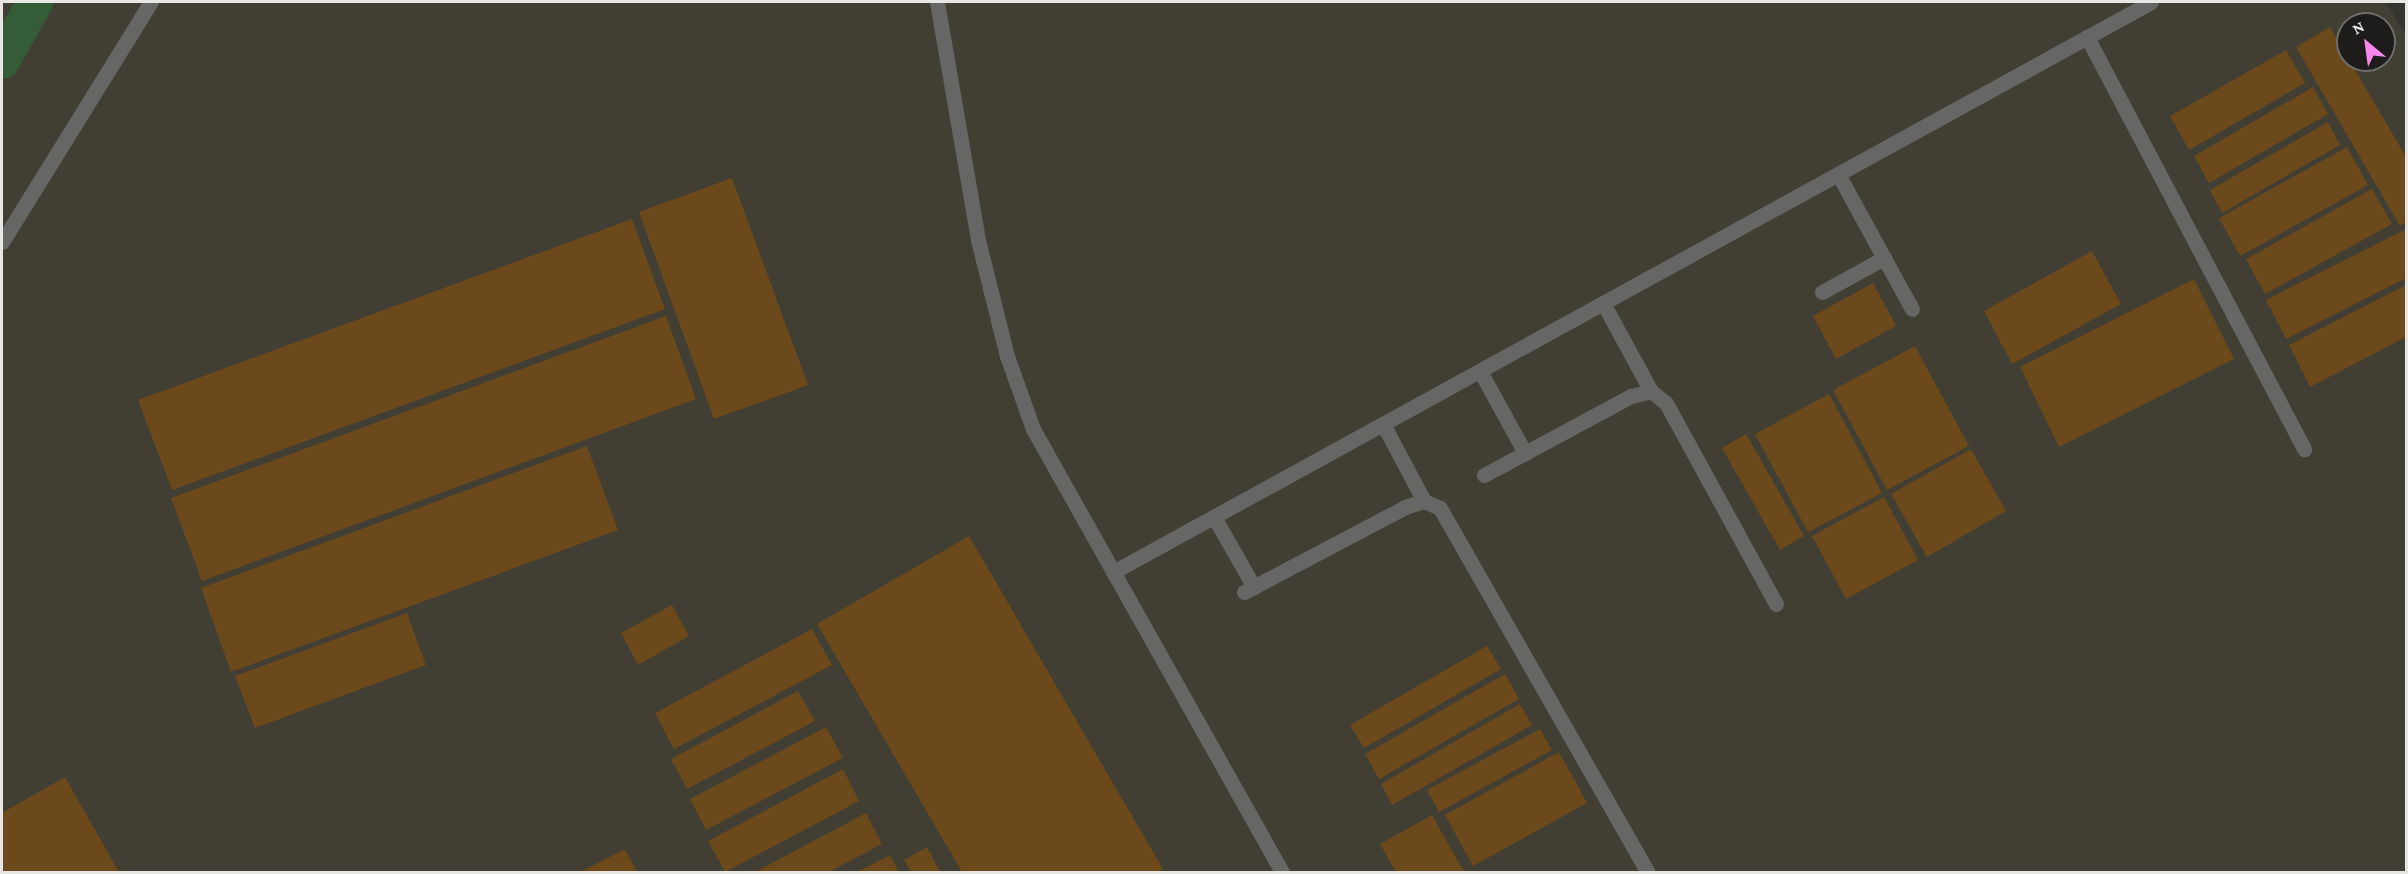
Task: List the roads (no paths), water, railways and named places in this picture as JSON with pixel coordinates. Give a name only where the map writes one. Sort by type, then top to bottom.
[{"type":"street","points":[[2,242],[151,2]]},
{"type":"street","points":[[937,2],[978,240],[1007,356],[1033,429],[1282,873]]},
{"type":"street","points":[[1113,572],[2151,2]]},
{"type":"street","points":[[2087,37],[2304,449]]},
{"type":"street","points":[[1838,174],[1912,309]]},
{"type":"street","points":[[1822,292],[1884,258]]},
{"type":"street","points":[[1603,303],[1651,391],[1666,403],[1776,604]]},
{"type":"street","points":[[1480,370],[1525,453]]},
{"type":"street","points":[[1484,475],[1631,396],[1651,391]]},
{"type":"street","points":[[1383,424],[1424,501],[1440,508],[1648,873]]},
{"type":"street","points":[[1214,517],[1249,590],[1405,507],[1424,501]]},
{"type":"waterway","points":[[2,61],[35,2]]}]
